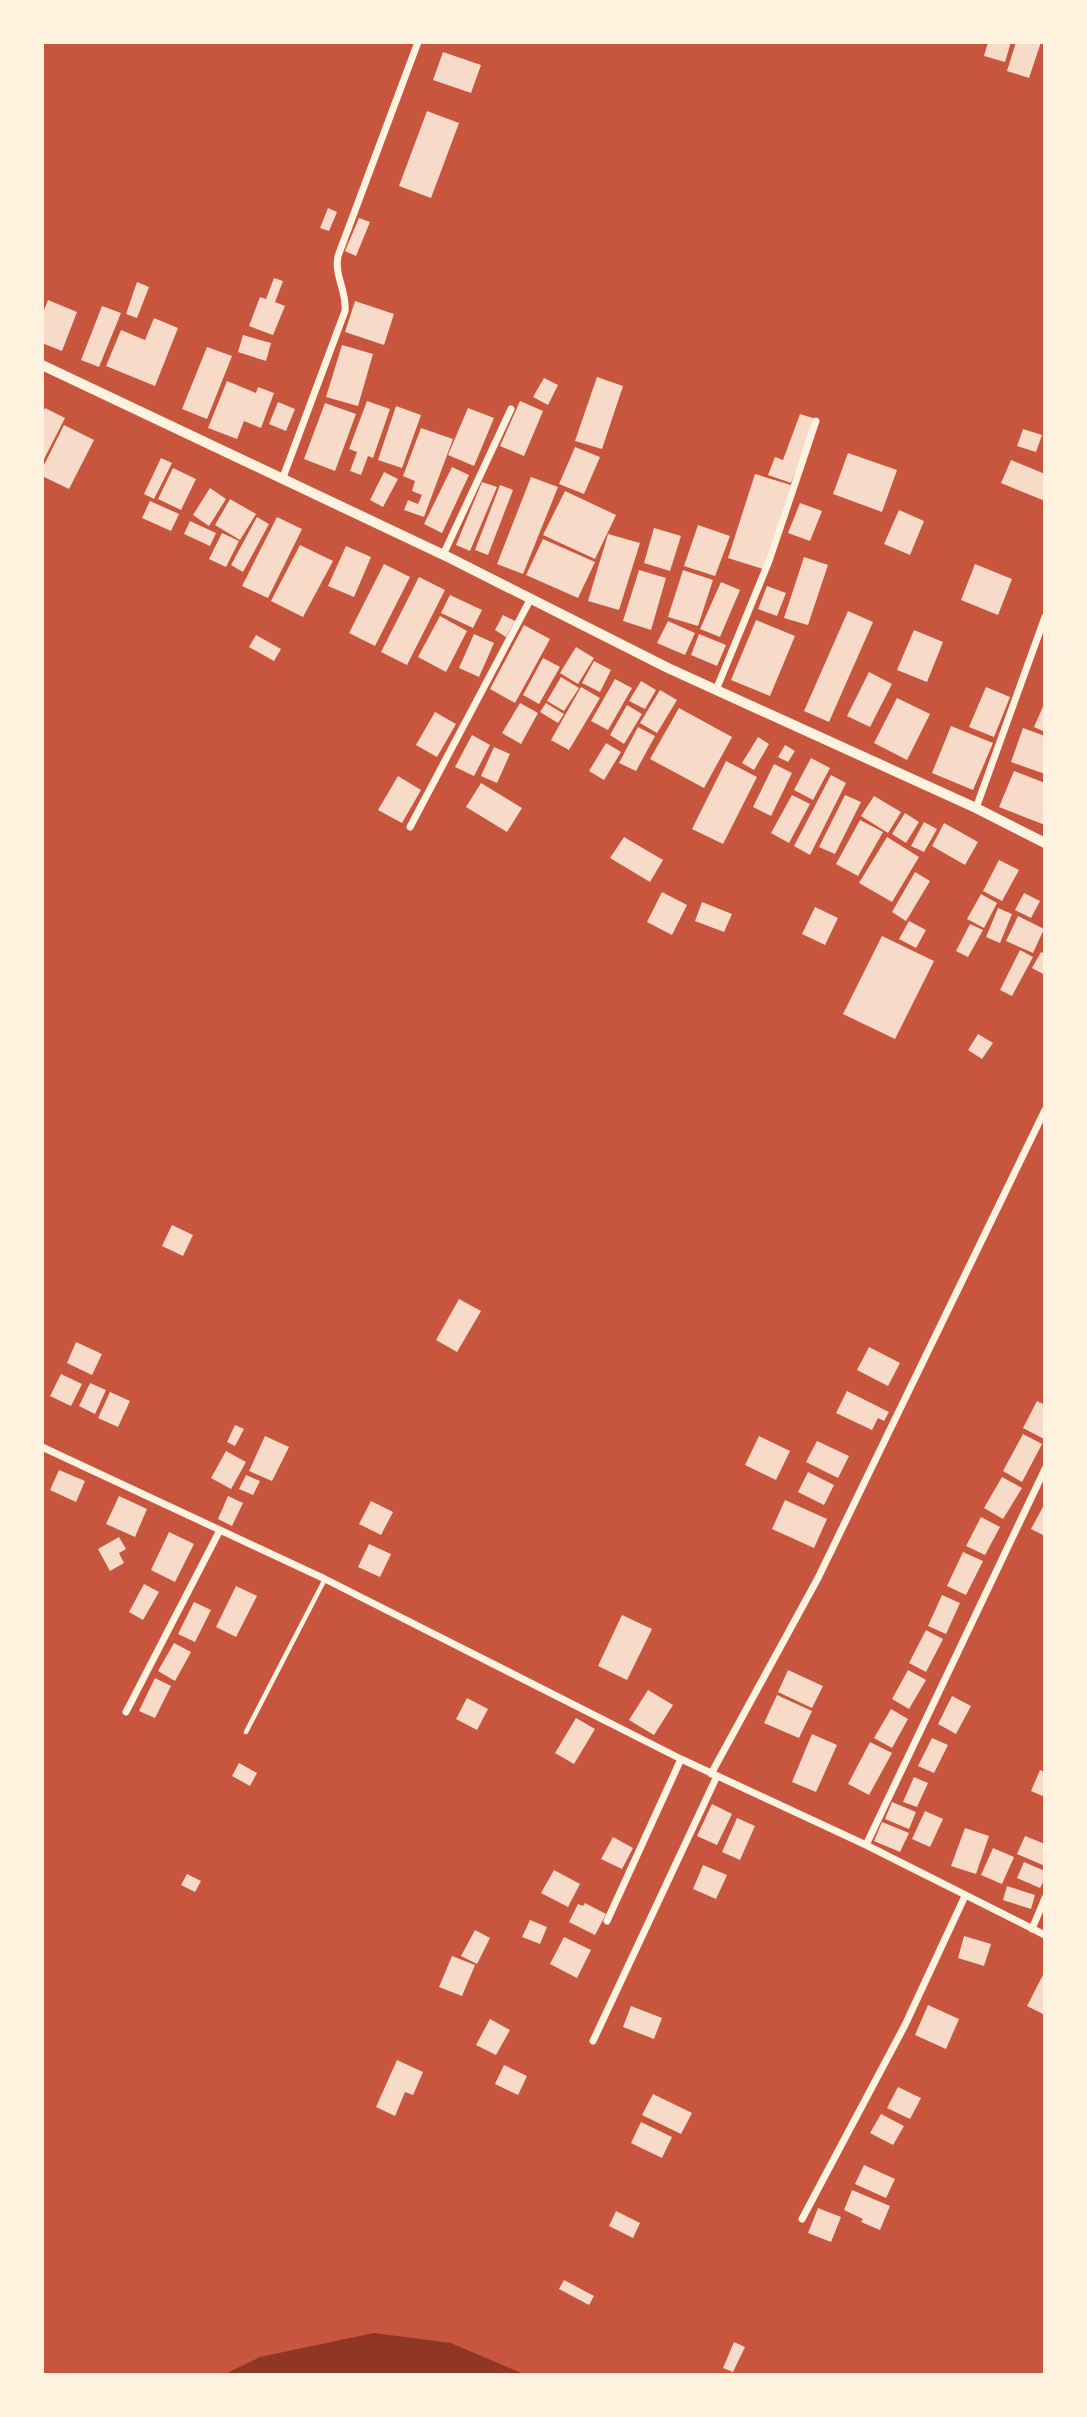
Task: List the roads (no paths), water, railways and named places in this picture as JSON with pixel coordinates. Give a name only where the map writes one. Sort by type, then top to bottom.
[{"type":"street","points":[[282,480],[345,311],[346,301],[337,273],[338,256],[418,42]]},
{"type":"street","points":[[42,365],[443,555],[716,690],[976,808],[1045,843]]},
{"type":"street","points":[[443,555],[511,409]]},
{"type":"street","points":[[716,690],[769,561],[816,421]]},
{"type":"street","points":[[410,827],[530,600]]},
{"type":"street","points":[[976,808],[1045,617]]},
{"type":"street","points":[[593,2041],[714,1775],[818,1578],[1045,1110]]},
{"type":"street","points":[[42,1447],[325,1579],[681,1759],[866,1845],[1045,1935]]},
{"type":"street","points":[[866,1845],[1045,1469]]},
{"type":"street","points":[[126,1712],[220,1530]]},
{"type":"street","points":[[607,1921],[681,1759]]},
{"type":"street","points":[[802,2219],[905,2025],[965,1896]]},
{"type":"street","points":[[1032,1929],[1045,1898]]},
{"type":"lane","points":[[246,1732],[325,1579]]}]
